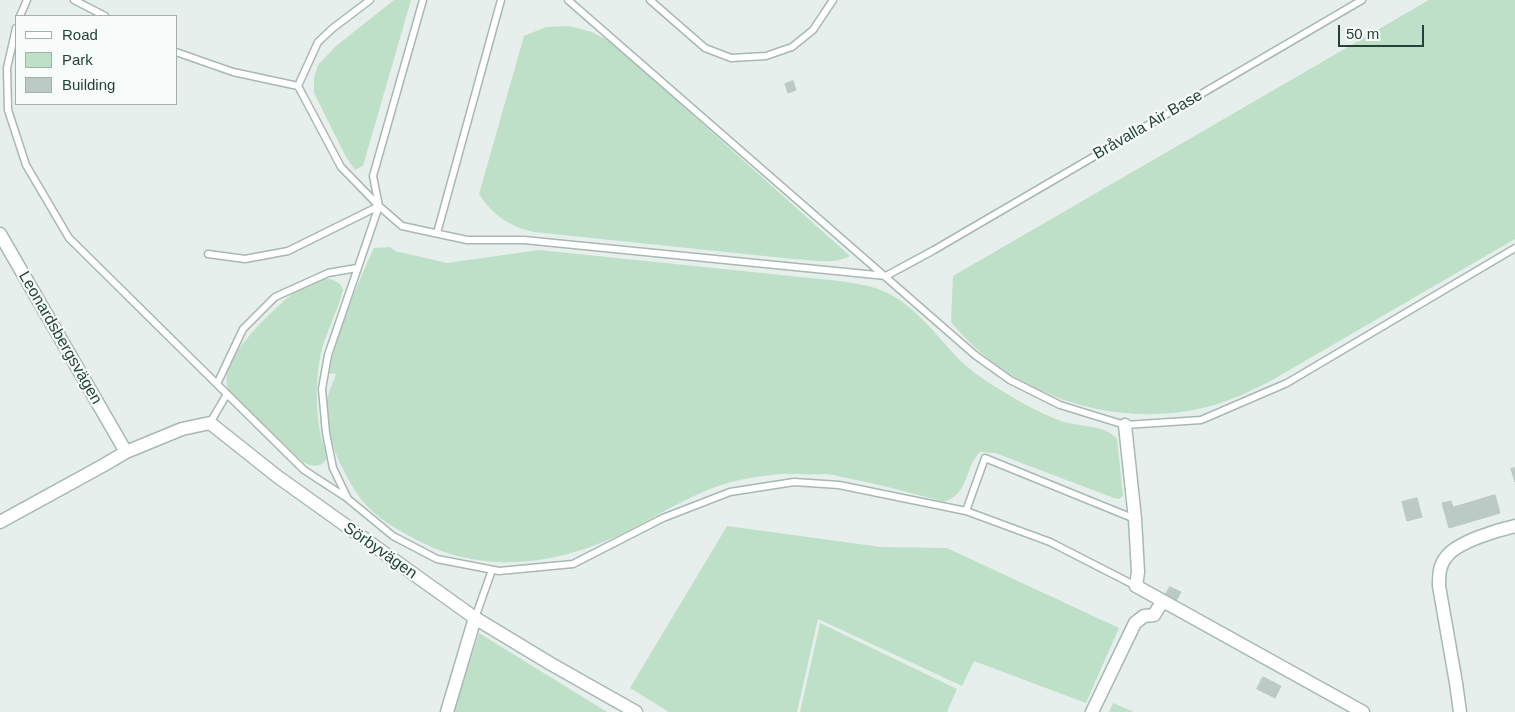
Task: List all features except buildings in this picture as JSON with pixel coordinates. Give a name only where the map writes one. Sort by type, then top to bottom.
[{"type":"street","name":"Leonardsbergsvägen","points":[[0,234],[123,447]]},
{"type":"street","points":[[0,522],[104,465],[123,447],[182,429],[210,423]]},
{"type":"street","name":"Sörbyvägen","points":[[210,423],[278,478],[476,618],[551,664],[636,712]]},
{"type":"street","points":[[1125,425],[1135,519],[1138,572],[1136,586],[1363,712]]},
{"type":"street","points":[[1460,712],[1439,586],[1439,570],[1447,556],[1472,540],[1515,526]]},
{"type":"street","points":[[1092,712],[1135,623],[1144,616],[1154,615],[1162,602]]},
{"type":"street","points":[[447,712],[476,618]]},
{"type":"lane","points":[[20,15],[27,0]]},
{"type":"lane","points":[[74,0],[103,15]]},
{"type":"lane","points":[[298,86],[318,42],[370,0]]},
{"type":"lane","points":[[348,499],[334,468],[326,433],[322,389],[328,356],[379,206],[373,176],[423,0]]},
{"type":"lane","points":[[438,233],[501,0]]},
{"type":"lane","points":[[568,0],[975,355],[1010,380],[1060,405],[1125,425],[1201,420],[1287,383],[1515,248]]},
{"type":"lane","points":[[650,0],[705,48],[731,58],[766,56],[792,47],[813,30],[833,0]]},
{"type":"lane","name":"Bråvalla Air Base","points":[[886,276],[934,250],[1362,0]]},
{"type":"lane","points":[[15,32],[7,68],[8,110],[26,165],[69,238],[304,470],[348,499],[393,536],[437,559],[499,571],[573,564],[662,518],[730,492],[794,482],[839,485],[966,511],[1050,542],[1136,586]]},
{"type":"lane","points":[[178,53],[232,72],[298,86]]},
{"type":"lane","points":[[298,86],[341,167],[379,206],[402,226],[467,240],[524,240],[886,276]]},
{"type":"lane","points":[[208,254],[245,259],[288,251],[379,206]]},
{"type":"lane","points":[[217,384],[243,329],[275,297],[328,272],[357,268]]},
{"type":"lane","points":[[210,423],[226,394]]},
{"type":"lane","points":[[966,511],[985,458],[1135,519]]},
{"type":"lane","points":[[476,618],[492,570]]},
{"type":"green space","points":[[394,0],[411,0],[363,166],[355,170],[346,157],[314,93],[314,78],[318,65],[336,46]]},
{"type":"green space","points":[[1429,0],[1515,0],[1515,239],[1267,383],[1221,403],[1178,412],[1142,414],[1106,411],[1070,402],[1037,389],[1005,371],[976,348],[951,322],[953,276]]},
{"type":"green space","points":[[569,26],[592,32],[611,42],[850,256],[830,261],[815,261],[534,232],[517,227],[502,219],[479,194],[524,36],[546,27]]},
{"type":"green space","points":[[390,247],[395,251],[447,263],[539,250],[837,281],[883,291],[903,302],[973,372],[994,386],[1028,406],[1061,421],[1098,428],[1112,434],[1117,439],[1123,496],[1119,499],[1114,498],[995,453],[980,452],[959,492],[953,498],[944,502],[834,475],[780,474],[741,480],[710,489],[615,537],[567,554],[518,562],[494,562],[469,559],[445,552],[403,532],[376,515],[369,508],[356,492],[344,472],[334,449],[328,425],[329,391],[336,374],[328,373],[342,325],[374,248]]},
{"type":"green space","points":[[325,278],[334,280],[343,290],[323,345],[319,364],[317,410],[326,460],[315,466],[303,462],[231,394],[227,387],[226,378],[229,365],[237,351],[266,317],[300,288],[310,282]]},
{"type":"green space","points":[[727,526],[881,547],[947,548],[1119,628],[1086,703],[974,661],[962,686],[818,619],[797,712],[669,712],[630,688]]},
{"type":"green space","points":[[820,623],[957,689],[947,712],[800,712]]},
{"type":"green space","points":[[479,633],[607,712],[453,712]]},
{"type":"green space","points":[[1113,703],[1134,712],[1109,712]]}]
